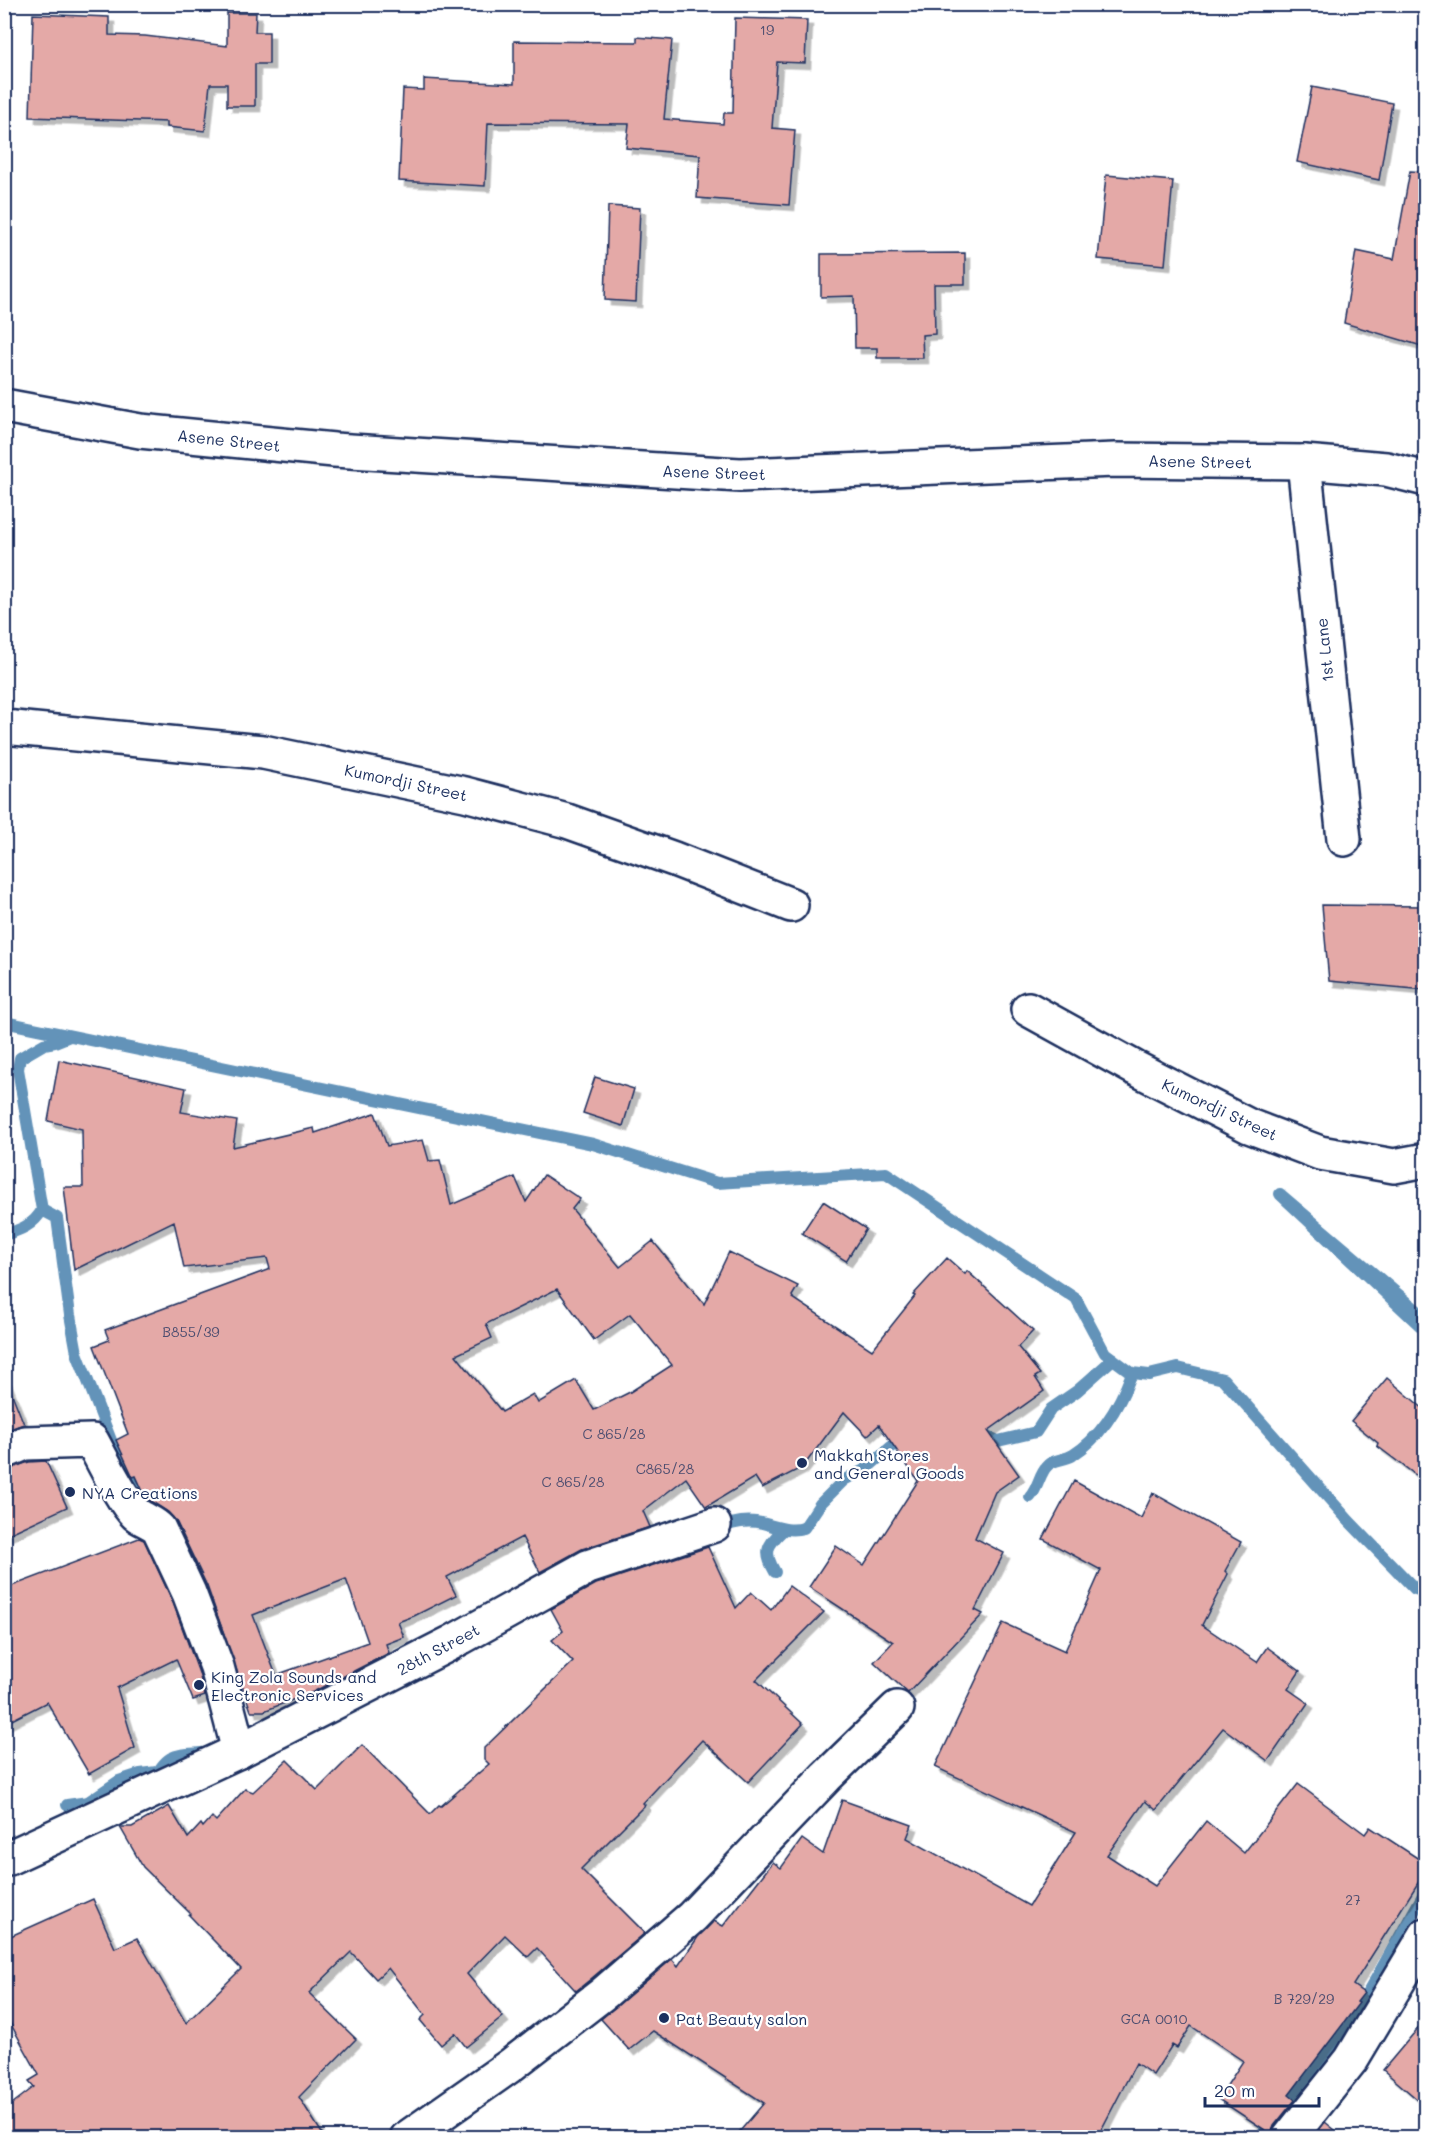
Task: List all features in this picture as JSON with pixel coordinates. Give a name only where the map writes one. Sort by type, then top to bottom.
[{"type":"street","name":"Asene Street","points":[[4,405],[140,431],[334,450],[740,475],[1115,460],[1304,462],[1386,469],[1425,479]]},
{"type":"street","name":"1st Lane","points":[[1304,462],[1344,838]]},
{"type":"street","name":"Kumordji Street","points":[[4,727],[263,752],[465,794],[567,821],[674,859],[791,905]]},
{"type":"street","name":"Kumordji Street","points":[[1028,1009],[1249,1126],[1320,1153],[1394,1166],[1425,1160]]},
{"type":"street","points":[[4,1452],[25,1443],[92,1441],[127,1503],[136,1514],[154,1523],[159,1529],[189,1593],[217,1667],[238,1751]]},
{"type":"street","name":"28th Street","points":[[4,1860],[238,1751],[451,1643],[588,1567],[714,1525]]},
{"type":"street","points":[[407,2138],[510,2065],[604,1993],[692,1917],[826,1777],[897,1708]]},
{"type":"street","points":[[1289,2138],[1351,2060],[1425,1935]]},
{"type":"building","points":[[227,13],[256,13],[255,32],[269,32],[269,64],[255,64],[255,106],[227,106],[227,84],[210,84],[205,131],[167,127],[167,122],[30,117],[33,14],[109,17],[109,35],[145,36],[227,46]]},
{"type":"building","points":[[735,18],[807,20],[805,63],[777,62],[772,128],[795,130],[789,205],[697,198],[700,155],[626,148],[629,124],[488,123],[485,186],[399,181],[403,89],[424,90],[424,79],[514,84],[514,41],[637,42],[637,37],[672,40],[664,119],[723,124],[724,113],[733,113]]},
{"type":"building","points":[[1312,87],[1392,103],[1379,180],[1297,162]]},
{"type":"building","points":[[1410,171],[1425,172],[1425,347],[1344,323],[1356,251],[1394,259]]},
{"type":"building","points":[[1106,175],[1173,181],[1165,265],[1098,259]]},
{"type":"building","points":[[608,206],[640,208],[636,302],[605,300]]},
{"type":"building","points":[[965,253],[965,284],[934,284],[935,334],[922,335],[923,358],[877,358],[877,348],[855,348],[854,296],[821,297],[821,254]]},
{"type":"building","points":[[1322,905],[1425,906],[1425,990],[1329,981]]},
{"type":"building","points":[[59,1060],[186,1088],[181,1112],[237,1121],[233,1147],[314,1128],[315,1133],[375,1113],[387,1146],[423,1140],[429,1161],[440,1160],[451,1205],[515,1177],[526,1202],[544,1175],[580,1199],[572,1209],[620,1267],[653,1241],[704,1304],[729,1252],[798,1286],[793,1298],[872,1350],[915,1296],[913,1295],[947,1258],[965,1274],[967,1271],[1033,1331],[1018,1347],[1040,1374],[1035,1377],[1044,1391],[988,1431],[1019,1475],[995,1492],[975,1538],[1004,1553],[975,1610],[983,1614],[908,1693],[874,1662],[893,1642],[809,1587],[836,1546],[864,1565],[918,1481],[879,1425],[867,1436],[844,1412],[803,1467],[762,1488],[755,1477],[706,1507],[686,1478],[643,1511],[650,1527],[582,1549],[540,1572],[522,1537],[447,1577],[456,1595],[398,1622],[404,1637],[386,1644],[389,1653],[313,1692],[264,1711],[251,1711],[207,1586],[176,1521],[168,1512],[146,1498],[136,1476],[133,1477],[116,1440],[128,1434],[94,1346],[109,1340],[105,1330],[270,1269],[267,1258],[184,1268],[174,1221],[74,1270],[64,1187],[83,1187],[82,1129],[48,1121]],"holes":[[[557,1289],[594,1340],[630,1314],[672,1365],[630,1392],[594,1410],[576,1380],[538,1403],[533,1394],[502,1412],[456,1355],[492,1338],[486,1324]],[[346,1579],[368,1642],[276,1675],[253,1615]]]},
{"type":"building","points":[[595,1077],[634,1089],[623,1126],[583,1113]]},
{"type":"building","points":[[823,1201],[866,1229],[846,1261],[802,1233]]},
{"type":"building","points":[[1387,1378],[1425,1410],[1425,1482],[1377,1446],[1378,1443],[1351,1421]]},
{"type":"building","points":[[4,1379],[6,1379],[24,1424],[4,1431]]},
{"type":"building","points":[[46,1461],[67,1507],[4,1536],[4,1470],[29,1462]]},
{"type":"building","points":[[1074,1481],[1141,1518],[1153,1493],[1241,1542],[1225,1571],[1228,1574],[1202,1625],[1257,1662],[1267,1647],[1300,1671],[1288,1689],[1308,1703],[1268,1761],[1223,1728],[1156,1810],[1145,1801],[1107,1855],[1155,1886],[1206,1821],[1244,1853],[1298,1784],[1365,1834],[1370,1827],[1425,1863],[1425,1872],[1353,1985],[1364,1993],[1357,2002],[1359,2003],[1289,2095],[1295,2100],[1274,2126],[1271,2134],[1218,2099],[1243,2061],[1191,2026],[1177,2048],[1172,2045],[1153,2075],[1136,2063],[1097,2138],[734,2138],[764,2103],[653,2031],[629,2050],[601,2019],[672,1959],[678,1966],[698,1937],[714,1921],[723,1926],[773,1862],[781,1868],[802,1839],[823,1854],[842,1800],[912,1825],[907,1838],[1029,1906],[1076,1832],[935,1767],[1003,1623],[1065,1651],[1101,1570],[1043,1539]]},
{"type":"building","points":[[139,1538],[144,1540],[172,1600],[199,1673],[205,1696],[193,1700],[176,1659],[117,1688],[135,1748],[89,1774],[47,1702],[4,1724],[4,1589]]},
{"type":"building","points":[[708,1547],[736,1608],[751,1592],[771,1610],[789,1586],[824,1612],[756,1680],[803,1724],[748,1782],[702,1740],[643,1803],[645,1805],[581,1869],[645,1933],[592,1978],[576,1991],[537,1948],[528,1957],[505,1935],[467,1974],[503,2017],[466,2047],[455,2033],[441,2045],[420,2020],[425,2015],[388,1968],[376,1979],[351,1952],[309,1993],[356,2039],[299,2097],[325,2138],[4,2138],[4,2110],[34,2087],[29,2081],[39,2075],[4,2012],[4,1939],[93,1899],[115,1948],[137,1938],[186,2023],[241,1969],[189,1915],[191,1914],[143,1867],[120,1827],[132,1827],[169,1806],[188,1838],[201,1824],[203,1827],[212,1817],[216,1821],[245,1789],[253,1792],[287,1760],[317,1790],[362,1745],[430,1814],[489,1764],[484,1759],[484,1748],[573,1662],[552,1640],[563,1631],[551,1609],[596,1584]]},
{"type":"building","points":[[1425,2020],[1425,2106],[1383,2070]]},
{"type":"building","points":[[1325,2122],[1345,2138],[1313,2138]]},
{"type":"waterway","points":[[4,1022],[593,1144],[717,1183],[886,1173],[1076,1299],[1105,1353],[1132,1373],[1149,1375],[1178,1368],[1223,1379],[1349,1521],[1415,1589],[1426,1592]]},
{"type":"waterway","points":[[4,1235],[31,1223],[42,1210],[18,1069],[20,1058],[44,1044],[70,1036]]},
{"type":"waterway","points":[[1426,1318],[1280,1194],[1426,1331]]},
{"type":"waterway","points":[[42,1210],[57,1218],[77,1353],[119,1461],[149,1499]]},
{"type":"waterway","points":[[980,1433],[998,1441],[1036,1432],[1051,1409],[1077,1391],[1113,1359]]},
{"type":"waterway","points":[[1030,1497],[1048,1465],[1073,1455],[1102,1429],[1122,1397],[1132,1373]]},
{"type":"waterway","points":[[715,1530],[750,1521],[788,1529],[804,1528],[820,1504],[844,1480],[866,1469],[891,1447],[908,1439]]},
{"type":"waterway","points":[[775,1572],[769,1559],[768,1549],[783,1530]]},
{"type":"waterway","points":[[152,1784],[169,1759],[183,1754],[213,1752]]},
{"type":"waterway","points":[[67,1805],[88,1802],[119,1781],[140,1774],[157,1772]]},
{"type":"waterway","points":[[1259,2138],[1337,2038],[1369,1991],[1426,1890]]},
{"type":"place","name":"Makkah Stores and General Goods","points":[[802,1463]]},
{"type":"place","name":"NYA Creations","points":[[70,1492]]},
{"type":"place","name":"King Zola Sounds and Electronic Services","points":[[199,1685]]},
{"type":"place","name":"Pat Beauty salon","points":[[664,2018]]}]
